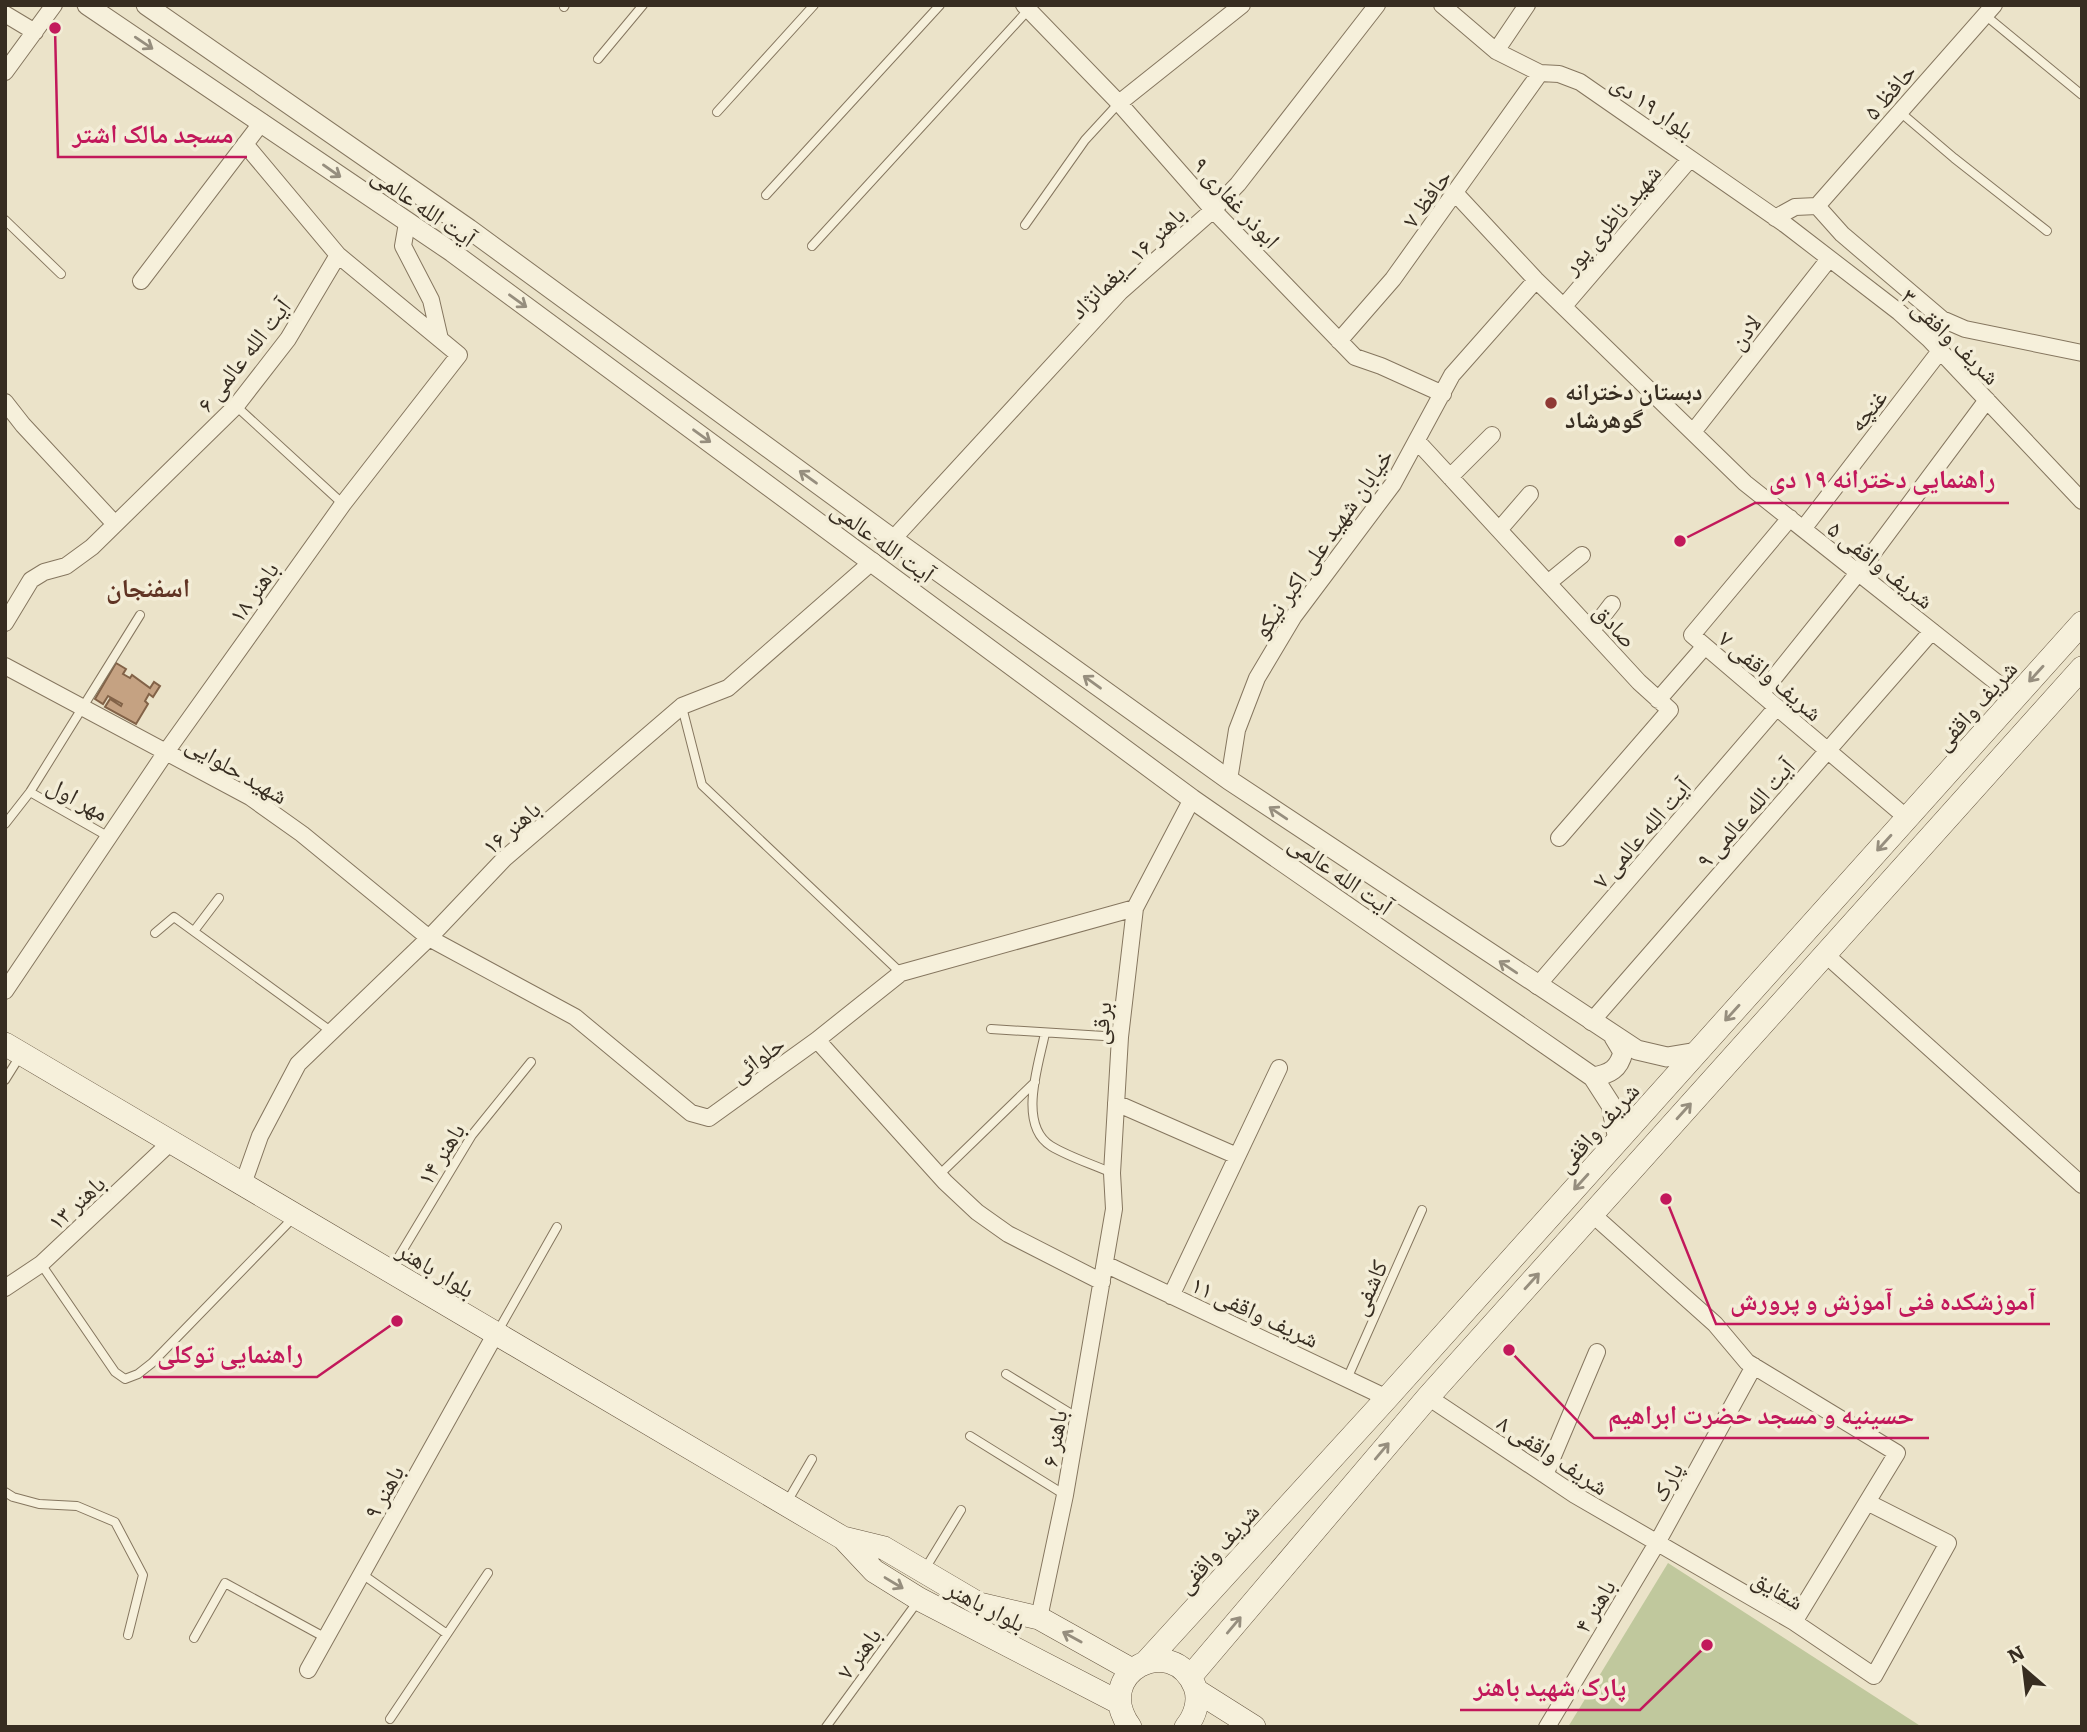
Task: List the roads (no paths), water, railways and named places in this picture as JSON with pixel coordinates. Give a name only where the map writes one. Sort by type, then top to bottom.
[{"type":"main road","name":"شریف واقفی","points":[[1122,1718],[1121,1684],[1387,1398],[2082,623]]},
{"type":"main road","points":[[1186,1727],[1197,1706],[1193,1684],[1428,1397],[2082,668]]},
{"type":"main road","points":[[2015,697],[2038,717]]},
{"type":"main road","name":"بلوار باهنر","points":[[13,1048],[843,1538],[874,1571],[1122,1718]]},
{"type":"main road","name":"بلوار باهنر","points":[[843,1538],[884,1548],[979,1604],[1039,1618],[1139,1666]]},
{"type":"main road","points":[[1139,1666],[1162,1660],[1178,1665],[1193,1684],[1254,1727]]},
{"type":"street","points":[[5,72],[54,5]]},
{"type":"street","name":"آیت الله عالمی","points":[[87,5],[452,252],[1192,799],[1593,1077],[1611,1105],[1618,1140]]},
{"type":"street","name":"آیت الله عالمی","points":[[146,5],[469,229],[893,539],[1229,780],[1614,1037],[1637,1050],[1667,1057],[1697,1052]]},
{"type":"street","points":[[1119,103],[1242,5]]},
{"type":"street","name":"باهنر ۱۶ _یغمانژاد","points":[[893,539],[1119,292],[1213,210],[1238,184],[1377,5]]},
{"type":"street","points":[[1442,5],[1496,51],[1527,5]]},
{"type":"street","name":"ابوذر غفاری ۹","points":[[1028,7],[1119,103],[1213,210],[1355,357],[1443,394]]},
{"type":"street","name":"حافظ ۵","points":[[1817,206],[1990,10]]},
{"type":"street","points":[[5,14],[35,32]]},
{"type":"street","name":"بلوار ۱۹ دی","points":[[1496,51],[1540,73],[1559,74],[1580,82],[1775,218]]},
{"type":"street","name":"حافظ ۷","points":[[1339,341],[1393,279],[1540,73]]},
{"type":"street","points":[[141,281],[262,122]]},
{"type":"street","points":[[245,144],[338,255]]},
{"type":"street","name":"شهید ناظری پور","points":[[1564,306],[1690,159]]},
{"type":"street","name":"شریف واقفی ۵","points":[[1456,194],[1536,280],[1745,482],[2015,697]]},
{"type":"street","points":[[1775,218],[1795,207],[1817,206],[1842,234],[1942,319],[1965,330],[2082,353]]},
{"type":"street","name":"شریف وافقی ۳","points":[[1775,218],[1899,312],[1940,351],[2082,501]]},
{"type":"street","points":[[407,223],[403,246],[431,300],[440,339]]},
{"type":"street","points":[[452,252],[469,229]]},
{"type":"street","name":"باهنر ۱۸","points":[[5,991],[166,752],[342,504],[459,355],[338,255]]},
{"type":"street","name":"آیت الله عالمی ۶","points":[[5,623],[31,580],[44,572],[66,566],[92,547],[236,406],[288,340],[338,255]]},
{"type":"street","name":"لادن","points":[[1693,432],[1829,259]]},
{"type":"street","name":"خیابان شهید علی اکبر نیکو","points":[[1229,780],[1237,730],[1257,678],[1294,616],[1394,484],[1452,375],[1536,280]]},
{"type":"street","name":"غنچه","points":[[1803,529],[1940,351]]},
{"type":"street","points":[[1761,694],[1858,573],[1987,401]]},
{"type":"street","points":[[5,402],[115,524]]},
{"type":"street","points":[[1450,477],[1492,435]]},
{"type":"street","name":"صادق","points":[[1417,441],[1658,700]]},
{"type":"street","points":[[1499,530],[1530,494]]},
{"type":"street","name":"شریف واقفی ۷","points":[[1790,518],[1692,635],[1907,818]]},
{"type":"street","points":[[1548,583],[1582,555]]},
{"type":"street","name":"باهنر ۱۶","points":[[243,1184],[260,1136],[298,1064],[429,938],[504,859],[682,706],[728,688],[873,561]]},
{"type":"street","points":[[1592,630],[1612,604]]},
{"type":"street","name":"آیت الله عالمی ۹","points":[[1591,1022],[1932,631]]},
{"type":"street","points":[[1559,838],[1670,710],[1658,700],[1705,646]]},
{"type":"street","name":"شهید حلوایی","points":[[6,668],[250,797],[312,842],[429,938]]},
{"type":"street","name":"آیت الله عالمی ۷","points":[[1537,986],[1777,707]]},
{"type":"street","name":"برقی","points":[[1105,1264],[1114,1209],[1112,1173],[1120,1037],[1135,908],[1192,799]]},
{"type":"street","name":"حلوائی","points":[[429,938],[575,1017],[691,1113],[709,1118],[817,1040],[901,974],[1135,908]]},
{"type":"street","points":[[1825,954],[2082,1185]]},
{"type":"street","points":[[1593,1077],[1609,1073],[1618,1067],[1623,1052],[1614,1037]]},
{"type":"street","points":[[817,1040],[939,1175],[977,1212],[1008,1234],[1102,1282]]},
{"type":"street","points":[[1171,1296],[1279,1068]]},
{"type":"street","points":[[1116,1103],[1237,1156]]},
{"type":"street","name":"باهنر ۱۳","points":[[5,1288],[41,1264],[171,1142]]},
{"type":"street","points":[[1592,1214],[1715,1324],[1747,1362],[1897,1453],[1794,1622]]},
{"type":"street","name":"شریف واقفی ۱۱","points":[[1105,1264],[1387,1398]]},
{"type":"street","name":"باهنر ۶","points":[[1039,1618],[1065,1495],[1105,1264]]},
{"type":"street","name":"باهنر ۹","points":[[308,1670],[496,1333]]},
{"type":"street","points":[[1545,1475],[1597,1353]]},
{"type":"street","name":"پارک","points":[[1657,1543],[1754,1366]]},
{"type":"street","name":"شریف واقفی ۸","points":[[1428,1397],[1545,1475],[1657,1543]]},
{"type":"street","name":"شقایق","points":[[1657,1543],[1794,1622],[1874,1676],[1948,1543],[1867,1502]]},
{"type":"street","name":"باهنر ۴","points":[[1547,1727],[1657,1543]]},
{"type":"lane","points":[[598,59],[643,5]]},
{"type":"lane","points":[[717,112],[814,5]]},
{"type":"lane","points":[[766,195],[940,5]]},
{"type":"lane","points":[[812,246],[1028,7]]},
{"type":"lane","points":[[1990,10],[2082,95]]},
{"type":"lane","points":[[1025,225],[1085,140],[1119,103]]},
{"type":"lane","points":[[1900,112],[2047,231]]},
{"type":"lane","points":[[5,220],[61,274]]},
{"type":"lane","points":[[236,406],[342,504]]},
{"type":"lane","points":[[5,824],[30,792],[140,615]]},
{"type":"lane","points":[[682,706],[702,785],[901,974]]},
{"type":"lane","name":"مهر اول","points":[[30,792],[109,836]]},
{"type":"lane","points":[[194,931],[219,898]]},
{"type":"lane","points":[[155,933],[174,917],[332,1032]]},
{"type":"lane","points":[[991,1029],[1120,1037]]},
{"type":"lane","points":[[1045,1033],[1035,1082],[1032,1117],[1036,1130],[1049,1145],[1112,1173]]},
{"type":"lane","points":[[5,1080],[13,1048]]},
{"type":"lane","name":"باهنر ۱۴","points":[[390,1271],[472,1135],[531,1062]]},
{"type":"lane","points":[[939,1175],[1035,1082]]},
{"type":"lane","name":"کاشفی","points":[[1347,1379],[1422,1210]]},
{"type":"lane","points":[[41,1264],[115,1372],[125,1379],[138,1374],[152,1363],[296,1215]]},
{"type":"lane","points":[[496,1333],[557,1227]]},
{"type":"lane","points":[[1006,1374],[1078,1418]]},
{"type":"lane","points":[[970,1436],[1065,1495]]},
{"type":"lane","points":[[785,1504],[812,1459]]},
{"type":"lane","points":[[5,1492],[13,1497],[40,1504],[77,1507],[116,1522],[144,1575],[128,1635]]},
{"type":"lane","points":[[923,1572],[961,1510]]},
{"type":"lane","points":[[390,1719],[488,1573]]},
{"type":"lane","points":[[362,1574],[447,1634]]},
{"type":"lane","points":[[194,1638],[225,1583],[326,1638]]},
{"type":"lane","name":"باهنر ۷","points":[[826,1727],[919,1599]]},
{"type":"place","name":"مسجد مالک اشتر","points":[[55,28]]},
{"type":"place","name":"دبستان دخترانه گوهرشاد","points":[[1551,403]]},
{"type":"place","name":"راهنمایی دخترانه ۱۹ دی","points":[[1680,541]]},
{"type":"place","name":"آموزشکده فنی آموزش و پرورش","points":[[1666,1199]]},
{"type":"place","name":"راهنمایی توکلی","points":[[397,1321]]},
{"type":"place","name":"حسینیه و مسجد حضرت ابراهیم","points":[[1509,1350]]},
{"type":"place","name":"پارک شهید باهنر","points":[[1707,1645]]},
{"type":"district","name":"اسفنجان","points":[[148,585]]}]
